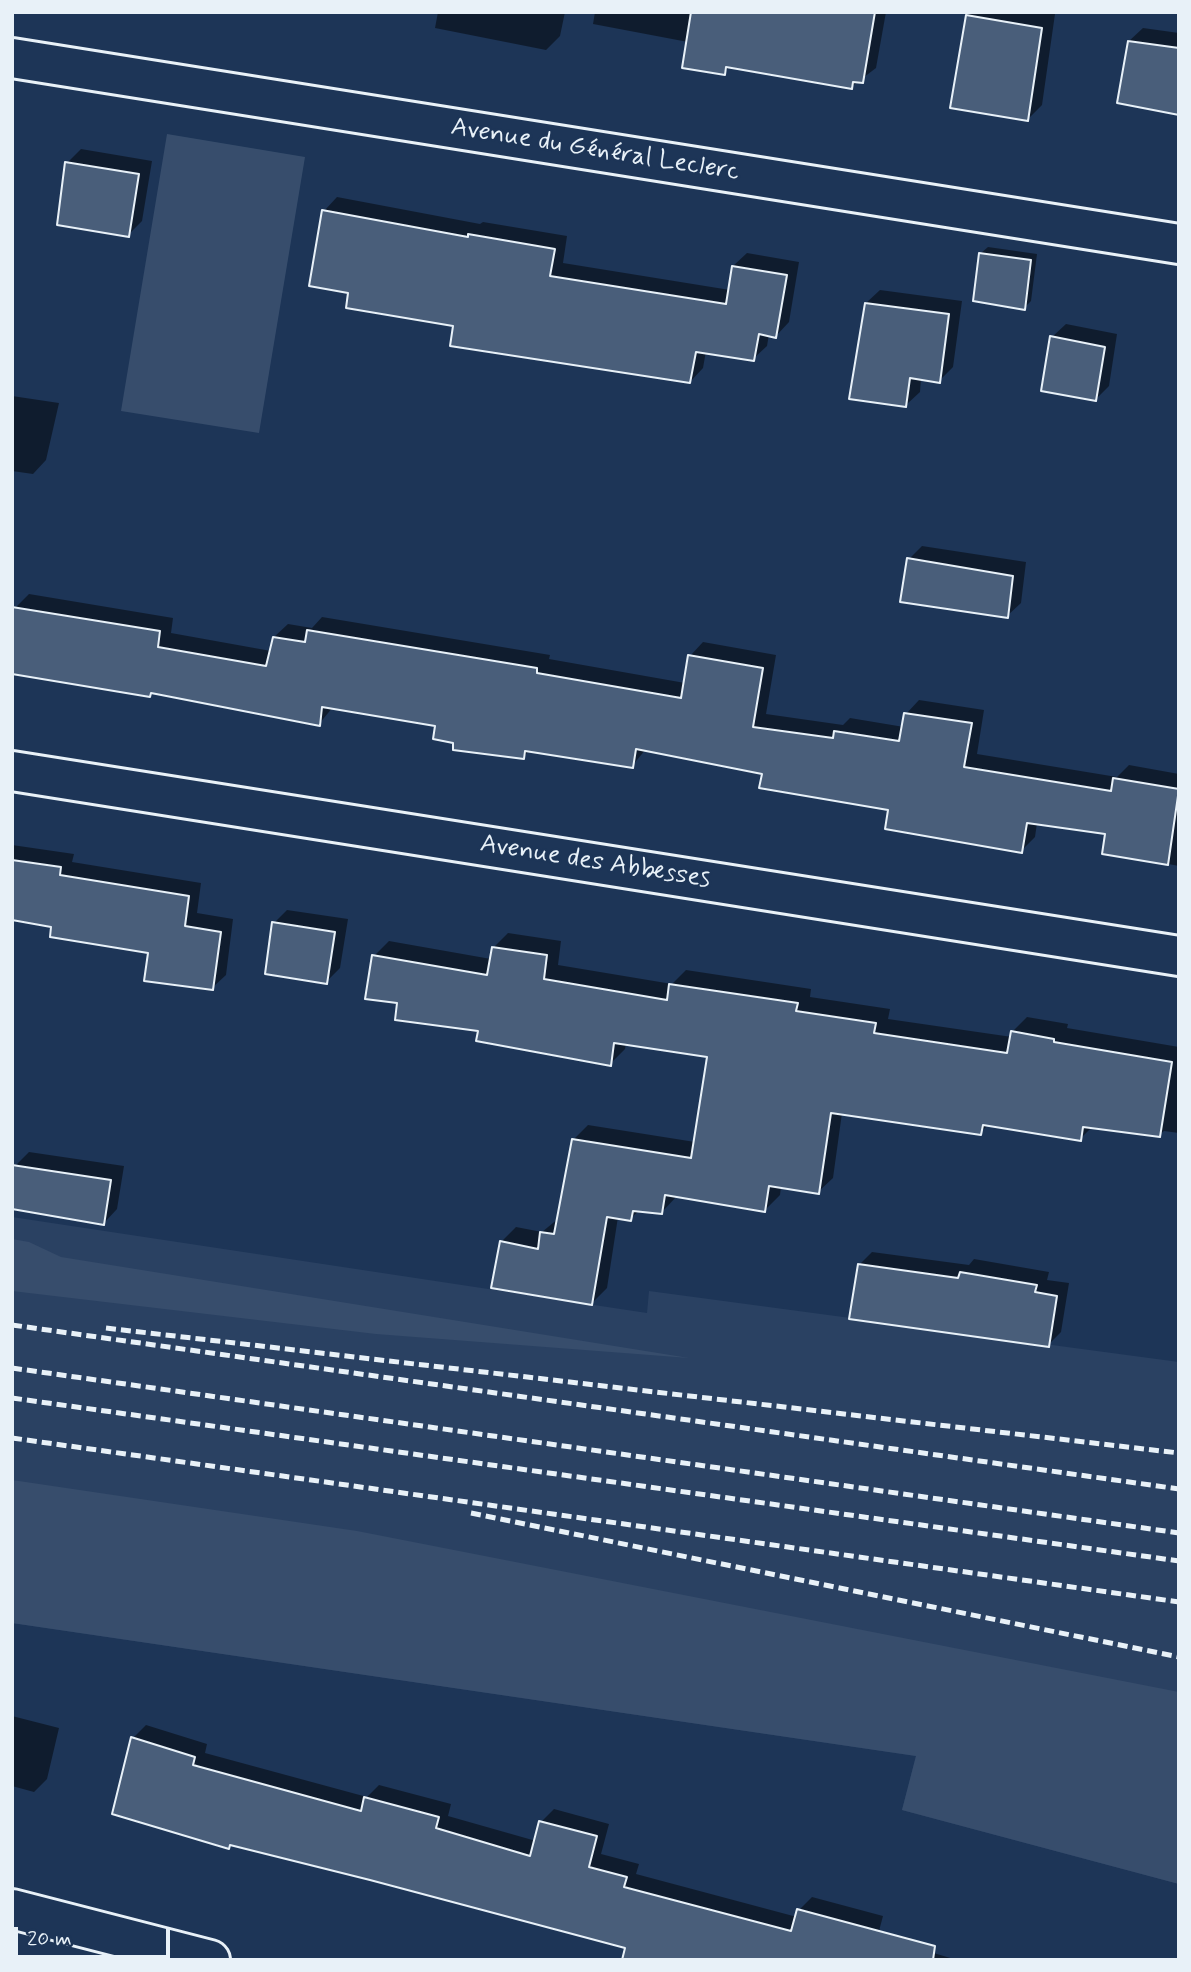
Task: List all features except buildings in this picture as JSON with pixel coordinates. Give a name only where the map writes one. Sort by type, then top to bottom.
[{"type":"street","name":"Avenue du Général Leclerc","points":[[12,58],[1179,244]]},
{"type":"street","name":"Avenue des Abbesses","points":[[12,771],[1179,956]]},
{"type":"street","points":[[12,1909],[210,1960]]},
{"type":"shaded area","points":[[167,134],[305,157],[259,433],[121,411]]},
{"type":"shaded area","points":[[12,1217],[647,1313],[649,1291],[1179,1362],[1179,1884],[902,1810],[916,1756],[12,1623]]},
{"type":"shaded area","points":[[12,1239],[29,1242],[61,1257],[689,1358],[376,1334],[12,1291]]},
{"type":"shaded area","points":[[12,1480],[357,1531],[1179,1692],[1179,1884],[902,1810],[916,1756],[12,1623]]},
{"type":"railway","points":[[12,1325],[1179,1489]]},
{"type":"railway","points":[[106,1328],[1179,1453]]},
{"type":"railway","points":[[12,1368],[1179,1533]]},
{"type":"railway","points":[[12,1398],[1179,1561]]},
{"type":"railway","points":[[12,1438],[1179,1602]]},
{"type":"railway","points":[[471,1513],[1179,1657]]}]
